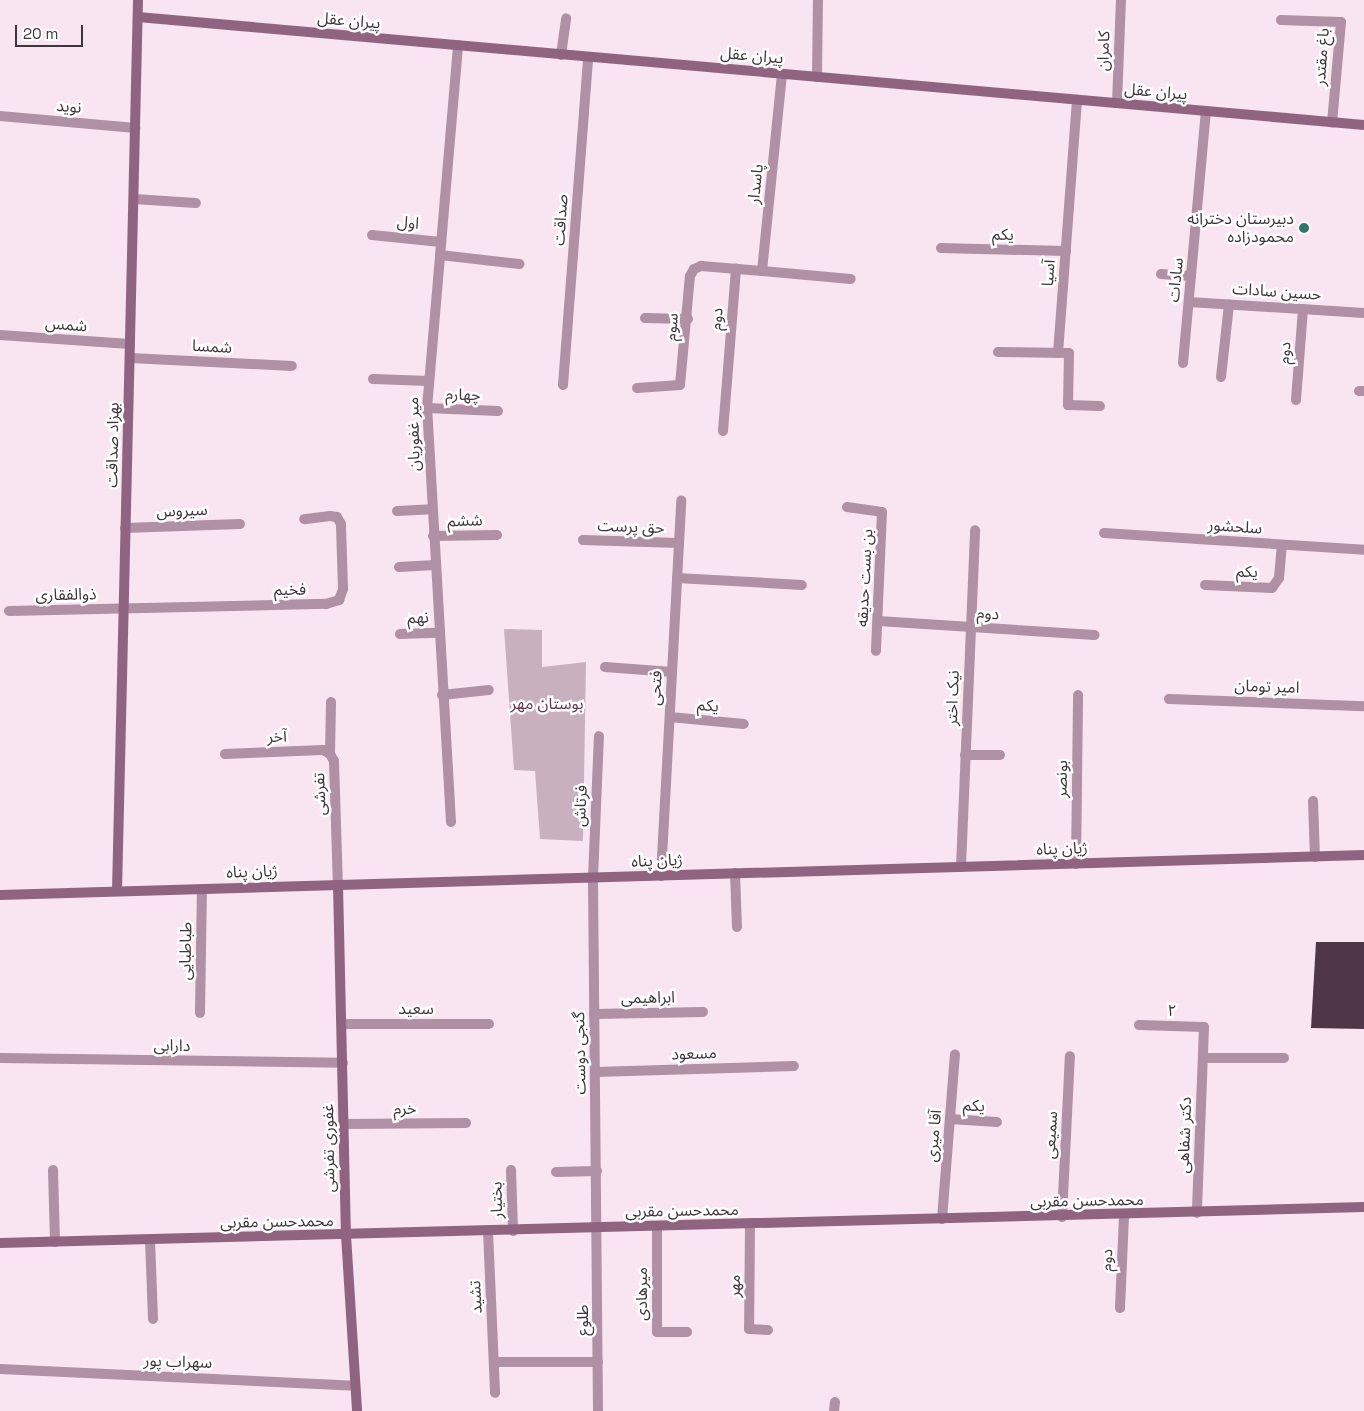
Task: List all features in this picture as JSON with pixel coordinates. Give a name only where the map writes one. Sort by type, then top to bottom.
[{"type":"street","name":"بهزاد صداقت","points":[[117,891],[138,0]]},
{"type":"street","points":[[817,77],[818,0]]},
{"type":"street","name":"کامران","points":[[1117,103],[1120,0]]},
{"type":"street","name":"پیران عقل","points":[[138,17],[1364,125]]},
{"type":"street","points":[[561,54],[566,18]]},
{"type":"street","name":"باغ مقتدر","points":[[1281,20],[1341,22],[1332,123]]},
{"type":"street","name":"میر غفوریان","points":[[451,822],[438,632],[427,408],[458,45]]},
{"type":"street","name":"صداقت","points":[[564,385],[588,57]]},
{"type":"street","name":"پاسدار","points":[[762,271],[782,74]]},
{"type":"street","name":"آسیا","points":[[1058,353],[1076,100]]},
{"type":"street","name":"سادات","points":[[1183,363],[1206,111]]},
{"type":"street","name":"نوید","points":[[0,116],[135,128]]},
{"type":"street","points":[[134,199],[196,204]]},
{"type":"street","name":"اول","points":[[372,235],[441,242]]},
{"type":"street","name":"یکم","points":[[940,248],[1066,251]]},
{"type":"street","points":[[440,255],[519,264]]},
{"type":"street","name":"سوم","points":[[636,388],[680,385],[688,320],[690,276],[694,269],[701,266],[736,270]]},
{"type":"street","points":[[736,270],[851,279]]},
{"type":"street","name":"دوم","points":[[723,431],[736,270]]},
{"type":"street","points":[[1161,274],[1191,276]]},
{"type":"street","name":"حسین سادات","points":[[1188,302],[1364,313]]},
{"type":"street","points":[[1221,377],[1229,304]]},
{"type":"street","name":"دوم","points":[[1296,400],[1303,309]]},
{"type":"street","points":[[645,318],[688,320]]},
{"type":"street","name":"شمس","points":[[0,335],[130,344]]},
{"type":"street","points":[[998,352],[1069,353],[1068,405],[1100,406]]},
{"type":"street","name":"شمسا","points":[[130,358],[292,366]]},
{"type":"street","points":[[374,379],[429,381]]},
{"type":"street","name":"چهارم","points":[[427,408],[498,411]]},
{"type":"street","name":"فتحی","points":[[661,876],[681,501]]},
{"type":"street","name":"بن بست حدیقه","points":[[847,506],[882,512],[876,651]]},
{"type":"street","points":[[397,511],[432,509]]},
{"type":"street","name":"فخیم","points":[[124,609],[326,604],[339,600],[343,589],[341,524],[337,517],[330,516],[304,519]]},
{"type":"street","name":"سیروس","points":[[126,528],[240,524]]},
{"type":"street","name":"نیک اختر","points":[[961,867],[975,530]]},
{"type":"street","name":"سلحشور","points":[[1104,533],[1364,550]]},
{"type":"street","name":"ششم","points":[[433,536],[497,535]]},
{"type":"street","name":"حق پرست","points":[[583,540],[679,543]]},
{"type":"street","name":"یکم","points":[[1205,585],[1272,588],[1279,578],[1282,545]]},
{"type":"street","points":[[399,567],[435,565]]},
{"type":"street","points":[[677,578],[802,585]]},
{"type":"street","name":"ذوالفقاری","points":[[10,611],[124,609]]},
{"type":"street","name":"دوم","points":[[878,621],[1095,635]]},
{"type":"street","name":"نهم","points":[[400,634],[438,632]]},
{"type":"street","points":[[605,667],[672,672]]},
{"type":"street","points":[[442,695],[489,690]]},
{"type":"street","name":"بونصر","points":[[1076,864],[1078,695]]},
{"type":"street","name":"امیر تومان","points":[[1169,699],[1364,706]]},
{"type":"street","name":"تفرشی","points":[[331,702],[330,754],[334,761],[338,885]]},
{"type":"street","name":"یکم","points":[[670,717],[744,724]]},
{"type":"street","name":"فرتاش","points":[[593,878],[599,736]]},
{"type":"street","name":"آخر","points":[[225,754],[323,750],[330,754]]},
{"type":"street","points":[[966,755],[1000,755]]},
{"type":"street","points":[[1313,801],[1315,857]]},
{"type":"street","name":"ژیان پناه","points":[[0,895],[1364,855]]},
{"type":"street","points":[[735,874],[738,927]]},
{"type":"street","name":"گنجی دوست","points":[[593,878],[598,1228]]},
{"type":"street","name":"غفوری تفرشی","points":[[338,885],[346,1235],[357,1411]]},
{"type":"street","name":"طباطبایی","points":[[200,1013],[202,889]]},
{"type":"street","name":"ابراهیمی","points":[[594,1014],[703,1012]]},
{"type":"street","name":"سعید","points":[[342,1024],[489,1024]]},
{"type":"street","name":"۲","points":[[1139,1025],[1204,1027]]},
{"type":"street","name":"دکتر شفاهی","points":[[1197,1213],[1204,1027]]},
{"type":"street","name":"آقا میری","points":[[942,1219],[955,1055]]},
{"type":"street","name":"سمیعی","points":[[1062,1216],[1070,1056]]},
{"type":"street","name":"دارابی","points":[[0,1058],[342,1064]]},
{"type":"street","points":[[1203,1058],[1284,1058]]},
{"type":"street","name":"مسعود","points":[[595,1072],[794,1066]]},
{"type":"street","name":"یکم","points":[[950,1119],[997,1122]]},
{"type":"street","name":"خرم","points":[[344,1124],[466,1123]]},
{"type":"street","points":[[54,1170],[56,1242]]},
{"type":"street","name":"بختیار","points":[[511,1170],[512,1230]]},
{"type":"street","points":[[556,1172],[597,1172]]},
{"type":"street","name":"محمدحسن مقربی","points":[[0,1243],[1124,1215],[1364,1207]]},
{"type":"street","name":"دوم","points":[[1120,1308],[1124,1215]]},
{"type":"street","name":"مهر","points":[[750,1224],[749,1329],[768,1330]]},
{"type":"street","name":"میرهادی","points":[[657,1227],[657,1332],[687,1332]]},
{"type":"street","name":"طلوع","points":[[598,1228],[598,1411]]},
{"type":"street","name":"تشید","points":[[488,1231],[495,1393]]},
{"type":"street","points":[[150,1240],[154,1319]]},
{"type":"street","points":[[494,1362],[598,1362]]},
{"type":"street","name":"سهراب پور","points":[[0,1370],[356,1386]]},
{"type":"green space","name":"بوستان مهر","points":[[504,629],[542,630],[542,667],[586,662],[583,841],[540,839],[535,771],[514,770]]},
{"type":"building","points":[[1316,942],[1364,942],[1364,1029],[1311,1028]]},
{"type":"place","name":"دبیرستان دخترانه محمودزاده","points":[[1304,228]]}]
